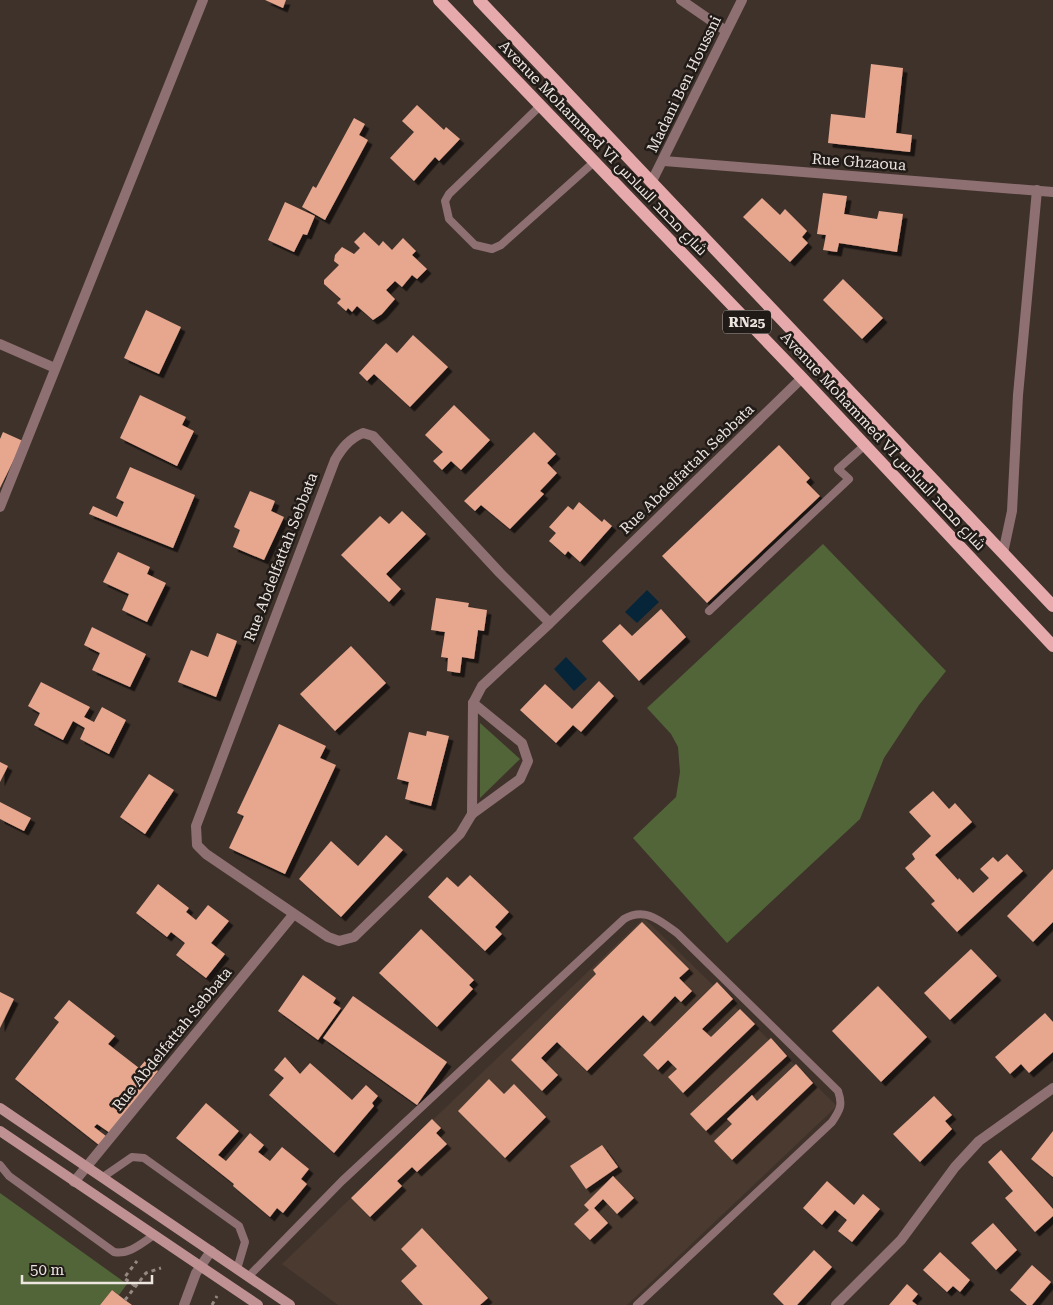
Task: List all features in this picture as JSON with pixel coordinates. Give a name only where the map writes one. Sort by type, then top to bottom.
[{"type":"main road","name":"Avenue Mohammed VI شارع محمد السادس","points":[[439,0],[802,378],[1053,646]]},
{"type":"main road","name":"Avenue Mohammed VI شارع محمد السادس","points":[[478,0],[652,181],[1053,606]]},
{"type":"main road","points":[[0,1108],[290,1305]]},
{"type":"main road","points":[[0,1131],[258,1305]]},
{"type":"street","points":[[0,507],[203,0]]},
{"type":"street","points":[[681,0],[726,31]]},
{"type":"street","name":"Madani Ben Houssni","points":[[652,181],[664,161],[742,0]]},
{"type":"street","name":"Rue Ghzaoua","points":[[664,161],[1053,192]]},
{"type":"street","points":[[1003,553],[1012,511],[1018,395],[1037,190]]},
{"type":"street","points":[[0,344],[55,368]]},
{"type":"street","name":"Rue Abdelfattah Sebbata","points":[[473,703],[482,686],[550,623],[802,378]]},
{"type":"street","name":"Rue Abdelfattah Sebbata","points":[[472,814],[460,834],[354,937],[339,941],[328,937],[293,915],[206,854],[197,845],[195,836],[196,826],[335,460],[344,446],[363,433],[373,436],[500,573],[550,623]]},
{"type":"street","points":[[472,814],[473,703]]},
{"type":"street","points":[[472,814],[520,779],[528,761],[522,743],[473,703]]},
{"type":"street","name":"Rue Abdelfattah Sebbata","points":[[74,1182],[293,915]]},
{"type":"street","points":[[836,1305],[901,1240],[955,1167],[979,1141],[1053,1088]]},
{"type":"street","points":[[184,1305],[186,1296],[200,1266],[211,1251]]},
{"type":"lane","points":[[540,106],[449,194],[445,202],[449,219],[474,245],[492,248],[501,245],[594,162]]},
{"type":"lane","points":[[709,611],[849,479],[838,469],[865,445]]},
{"type":"lane","points":[[248,1276],[342,1181],[624,919],[632,914],[644,913],[658,919],[677,933],[838,1092],[842,1103],[832,1122],[637,1305]]},
{"type":"lane","points":[[103,1177],[132,1157],[144,1158],[240,1226],[245,1242],[237,1269]]},
{"type":"lane","points":[[0,1164],[8,1176],[114,1252],[120,1253],[129,1250],[154,1235]]},
{"type":"path","points":[[135,1286],[124,1278],[140,1258]]},
{"type":"path","points":[[125,1300],[146,1273],[161,1268]]},
{"type":"path","points":[[212,1305],[217,1296]]},
{"type":"shaded area","points":[[644,918],[837,1106],[627,1305],[338,1305],[282,1264]]},
{"type":"green space","points":[[823,544],[946,671],[919,705],[884,758],[860,819],[727,943],[633,838],[676,797],[680,772],[678,747],[671,734],[647,708]]},
{"type":"green space","points":[[480,723],[520,759],[480,798]]},
{"type":"green space","points":[[0,1193],[127,1284],[119,1295],[112,1290],[100,1305],[0,1305]]},
{"type":"water","points":[[647,590],[659,602],[637,623],[625,612]]},
{"type":"water","points":[[566,657],[587,679],[574,691],[554,669]]},
{"type":"building","points":[[265,0],[286,0],[283,8]]},
{"type":"building","points":[[871,64],[903,68],[896,133],[912,135],[910,152],[828,143],[831,114],[865,118]]},
{"type":"building","points":[[417,105],[444,130],[446,127],[460,139],[439,161],[435,157],[414,181],[390,158],[414,132],[402,121]]},
{"type":"building","points":[[354,118],[365,124],[359,135],[368,140],[325,220],[302,207],[313,186],[316,188]]},
{"type":"building","points":[[823,193],[847,196],[844,214],[877,219],[879,211],[903,214],[897,252],[839,243],[837,252],[823,250],[826,235],[817,234]]},
{"type":"building","points":[[762,198],[780,215],[785,209],[807,231],[802,237],[808,243],[790,262],[743,217]]},
{"type":"building","points":[[285,202],[315,216],[307,235],[303,234],[294,252],[268,240]]},
{"type":"building","points":[[364,232],[379,246],[383,241],[392,250],[403,238],[416,251],[412,255],[427,269],[417,279],[412,275],[402,287],[395,281],[386,290],[395,299],[382,314],[373,320],[357,306],[352,312],[348,308],[346,311],[337,303],[341,299],[324,284],[324,280],[339,265],[334,261],[335,255],[342,247],[354,254],[360,248],[354,242]]},
{"type":"building","points":[[843,279],[883,318],[862,339],[823,300]]},
{"type":"building","points":[[146,310],[181,327],[159,374],[124,358]]},
{"type":"building","points":[[413,335],[448,367],[410,407],[374,374],[367,381],[359,373],[386,343],[397,353]]},
{"type":"building","points":[[140,395],[186,417],[182,425],[194,431],[177,466],[120,438]]},
{"type":"building","points":[[454,405],[490,440],[461,470],[451,461],[442,470],[433,461],[443,452],[425,435]]},
{"type":"building","points":[[3,432],[23,441],[0,488],[0,439]]},
{"type":"building","points":[[534,432],[556,454],[547,463],[557,473],[540,491],[544,494],[510,529],[481,505],[475,511],[464,501]]},
{"type":"building","points":[[779,445],[810,478],[806,482],[820,496],[707,603],[662,556]]},
{"type":"building","points":[[130,467],[195,495],[173,548],[89,514],[93,506],[117,517],[124,502],[116,498]]},
{"type":"building","points":[[250,491],[275,501],[271,511],[284,517],[264,560],[233,547],[240,530],[234,527]]},
{"type":"building","points":[[579,502],[602,522],[604,519],[612,526],[580,562],[568,551],[565,555],[549,541],[556,533],[549,527],[568,506],[573,510]]},
{"type":"building","points":[[402,511],[426,534],[386,574],[401,589],[389,602],[341,555],[380,516],[389,524]]},
{"type":"building","points":[[118,552],[150,567],[147,574],[166,583],[147,622],[122,610],[129,594],[103,582]]},
{"type":"building","points":[[436,598],[469,603],[468,607],[487,610],[484,631],[478,630],[474,659],[462,657],[460,673],[447,671],[448,658],[441,657],[445,632],[431,630]]},
{"type":"building","points":[[661,609],[686,637],[639,681],[602,641],[620,624],[632,636]]},
{"type":"building","points":[[92,627],[146,654],[130,687],[92,670],[100,653],[84,645]]},
{"type":"building","points":[[217,633],[237,641],[216,697],[178,682],[191,650],[208,657]]},
{"type":"building","points":[[351,646],[386,683],[335,731],[300,694]]},
{"type":"building","points":[[599,681],[614,696],[581,732],[573,725],[556,743],[520,710],[545,684],[572,709]]},
{"type":"building","points":[[41,682],[90,707],[84,717],[94,722],[102,707],[126,720],[109,754],[80,739],[85,728],[73,721],[63,740],[34,725],[40,713],[28,706]]},
{"type":"building","points":[[279,724],[326,746],[320,758],[336,765],[285,874],[229,848],[244,816],[237,813]]},
{"type":"building","points":[[427,731],[449,736],[431,806],[405,799],[409,782],[397,779],[409,732],[426,736]]},
{"type":"building","points":[[0,762],[8,766],[0,782]]},
{"type":"building","points":[[149,774],[174,790],[145,834],[120,817]]},
{"type":"building","points":[[933,791],[949,809],[955,803],[972,822],[935,855],[958,880],[959,878],[973,893],[989,878],[980,869],[993,857],[998,862],[1007,854],[1023,871],[957,932],[931,904],[935,901],[905,868],[915,859],[912,854],[931,836],[909,812]]},
{"type":"building","points":[[0,802],[31,818],[24,831],[0,819]]},
{"type":"building","points":[[386,835],[403,850],[341,917],[299,879],[331,841],[358,866]]},
{"type":"building","points":[[1053,869],[1053,922],[1033,942],[1007,916]]},
{"type":"building","points":[[470,875],[509,912],[495,927],[502,934],[485,951],[428,897],[447,877],[458,887]]},
{"type":"building","points":[[158,884],[189,908],[186,912],[196,920],[208,905],[229,921],[211,943],[225,954],[206,978],[176,955],[185,943],[171,932],[167,937],[136,913]]},
{"type":"building","points":[[642,922],[689,969],[679,978],[692,991],[681,1002],[675,996],[650,1022],[643,1015],[587,1071],[557,1042],[541,1058],[558,1075],[542,1091],[511,1060],[596,974],[593,970]]},
{"type":"building","points":[[421,929],[474,980],[469,985],[473,989],[437,1027],[379,973]]},
{"type":"building","points":[[971,949],[997,976],[950,1020],[924,993]]},
{"type":"building","points":[[303,975],[336,998],[333,1003],[341,1008],[318,1040],[278,1011]]},
{"type":"building","points":[[717,982],[733,999],[702,1029],[711,1037],[740,1009],[755,1024],[683,1093],[668,1077],[677,1069],[668,1060],[658,1070],[643,1055]]},
{"type":"building","points":[[878,986],[927,1037],[881,1082],[832,1031]]},
{"type":"building","points":[[0,992],[14,999],[0,1028]]},
{"type":"building","points":[[353,996],[447,1062],[417,1105],[323,1038]]},
{"type":"building","points":[[69,1000],[115,1036],[108,1044],[139,1068],[145,1061],[158,1071],[110,1133],[97,1124],[94,1127],[106,1136],[99,1145],[15,1079],[59,1022],[54,1018]]},
{"type":"building","points":[[1045,1013],[1053,1022],[1053,1052],[1029,1073],[1021,1064],[1010,1074],[995,1057]]},
{"type":"building","points":[[771,1038],[787,1056],[706,1131],[690,1114]]},
{"type":"building","points":[[285,1057],[300,1074],[310,1063],[352,1100],[366,1085],[378,1096],[372,1103],[374,1106],[334,1153],[269,1095],[284,1078],[274,1070]]},
{"type":"building","points":[[796,1064],[813,1083],[732,1160],[714,1141],[732,1124],[727,1119],[752,1095],[757,1101]]},
{"type":"building","points":[[489,1079],[504,1094],[514,1084],[546,1117],[505,1158],[458,1111]]},
{"type":"building","points":[[934,1096],[952,1115],[945,1121],[952,1129],[920,1162],[893,1134]]},
{"type":"building","points":[[206,1103],[239,1131],[218,1155],[226,1161],[250,1133],[264,1145],[258,1152],[270,1161],[282,1147],[309,1169],[301,1179],[307,1184],[283,1213],[277,1208],[270,1217],[233,1186],[234,1184],[176,1138]]},
{"type":"building","points":[[432,1119],[441,1128],[436,1133],[447,1144],[417,1172],[412,1167],[397,1181],[402,1186],[370,1217],[351,1198]]},
{"type":"building","points":[[1053,1131],[1053,1177],[1031,1159]]},
{"type":"building","points":[[602,1145],[618,1167],[586,1189],[570,1166]]},
{"type":"building","points":[[1001,1150],[1053,1209],[1053,1216],[1035,1232],[1005,1198],[1013,1191],[988,1162]]},
{"type":"building","points":[[613,1176],[634,1198],[617,1214],[603,1199],[594,1208],[608,1223],[590,1240],[574,1224],[589,1210],[584,1205]]},
{"type":"building","points":[[827,1181],[854,1205],[863,1194],[880,1209],[852,1242],[838,1231],[847,1220],[835,1210],[822,1225],[803,1208]]},
{"type":"building","points":[[993,1223],[1017,1250],[996,1270],[971,1243]]},
{"type":"building","points":[[422,1228],[488,1298],[480,1305],[423,1305],[401,1281],[417,1266],[401,1249]]},
{"type":"building","points":[[814,1250],[832,1267],[797,1305],[784,1305],[773,1294]]},
{"type":"building","points":[[940,1252],[970,1280],[960,1292],[953,1286],[947,1292],[923,1270]]},
{"type":"building","points":[[1032,1265],[1051,1282],[1032,1305],[1027,1305],[1010,1290]]},
{"type":"building","points":[[907,1284],[918,1294],[912,1301],[917,1305],[889,1305]]},
{"type":"building","points":[[112,1290],[125,1300],[132,1305],[100,1305]]}]
